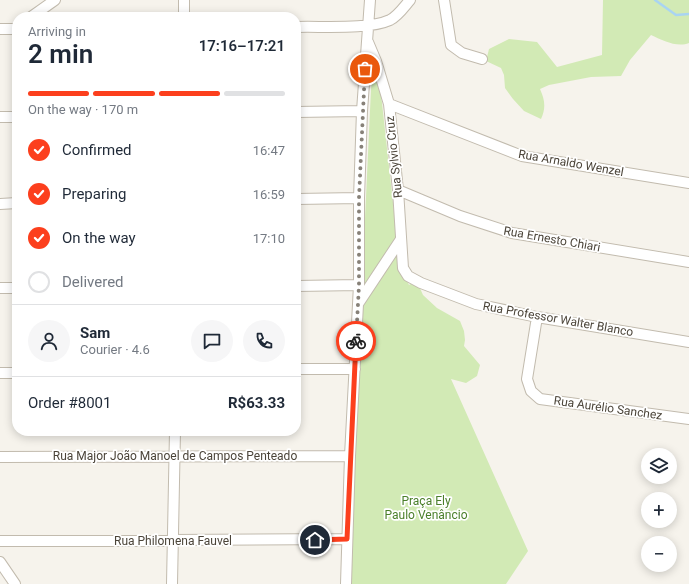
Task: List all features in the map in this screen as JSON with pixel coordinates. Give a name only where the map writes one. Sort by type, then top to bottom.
[{"type":"street","points":[[38,12],[55,0]]},
{"type":"street","points":[[184,0],[184,12]]},
{"type":"street","points":[[346,584],[350,456],[359,285],[359,198],[362,111],[370,0]]},
{"type":"street","points":[[301,26],[368,26],[389,20],[396,16],[410,0]]},
{"type":"street","points":[[444,0],[451,45],[462,53],[482,59]]},
{"type":"street","points":[[2,29],[12,26]]},
{"type":"street","name":"Rua Sylvio Cruz","points":[[367,40],[376,61],[389,104],[398,190],[403,268],[408,276]]},
{"type":"street","name":"Rua Arnaldo Wenzel","points":[[389,104],[522,156],[689,183]]},
{"type":"street","points":[[301,112],[362,111]]},
{"type":"street","points":[[0,117],[12,117]]},
{"type":"street","name":"Rua Ernesto Chiari","points":[[398,190],[460,216],[512,233],[689,262]]},
{"type":"street","points":[[301,199],[359,198]]},
{"type":"street","points":[[0,204],[12,203]]},
{"type":"street","points":[[358,304],[400,239]]},
{"type":"street","name":"Rua Professor Walter Blanco","points":[[408,276],[421,283],[476,304],[537,318],[689,342]]},
{"type":"street","points":[[301,286],[359,285]]},
{"type":"street","points":[[0,288],[12,288]]},
{"type":"street","name":"Rua Aurélio Sanchez","points":[[537,318],[527,379],[531,391],[540,399],[689,419]]},
{"type":"street","points":[[301,369],[355,369]]},
{"type":"street","points":[[0,373],[12,373]]},
{"type":"street","points":[[172,584],[176,436]]},
{"type":"street","name":"Rua Major João Manoel de Campos Penteado","points":[[0,457],[350,456]]},
{"type":"street","name":"Rua Philomena Fauvel","points":[[0,541],[347,539]]},
{"type":"street","points":[[0,562],[15,584]]},
{"type":"green space","points":[[603,0],[689,0],[689,43],[680,45],[675,44],[651,35],[630,60],[621,76],[591,77],[549,85],[540,89],[544,104],[544,111],[541,119],[524,111],[505,88],[504,75],[501,68],[486,61],[489,49],[509,39],[537,42],[557,67],[602,55]]},
{"type":"green space","name":"Praça Ely Paulo Venâncio","points":[[376,71],[379,80],[382,103],[400,266],[409,285],[413,282],[419,286],[423,295],[437,308],[460,321],[464,331],[464,346],[480,365],[477,376],[466,383],[451,379],[528,551],[506,584],[348,584],[371,89],[373,72]]},
{"type":"waterway","points":[[655,0],[676,15],[689,14]]},
{"type":"way so far","points":[[356,341],[359,285],[359,198],[365,69]]},
{"type":"route","points":[[315,540],[347,539],[356,341]]}]
